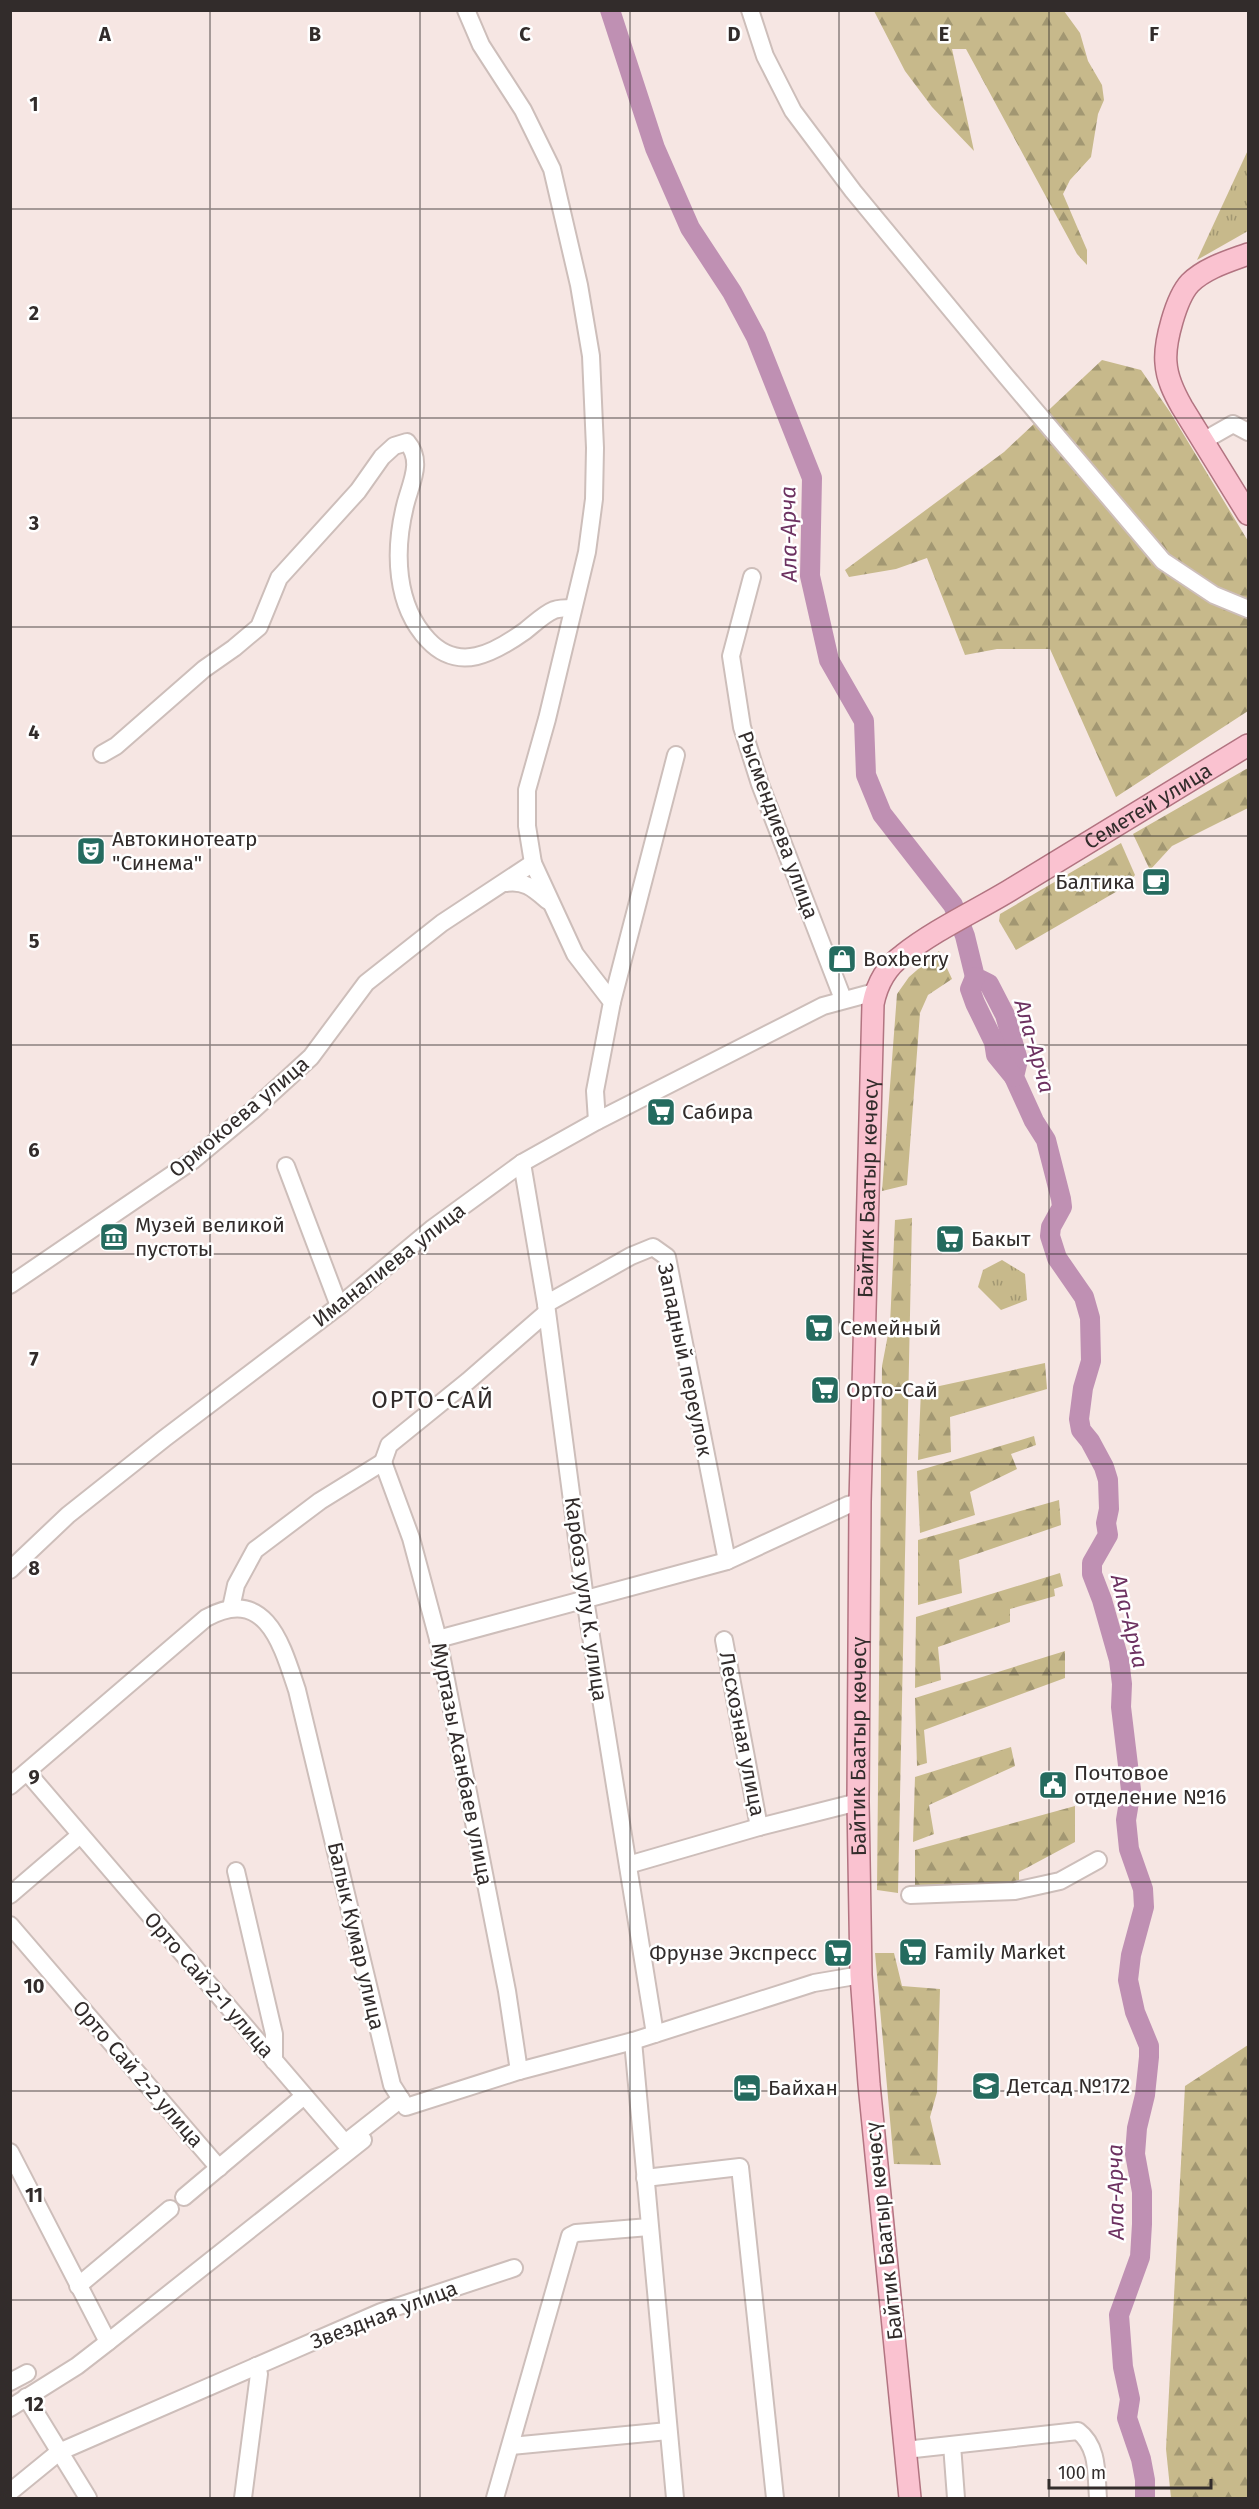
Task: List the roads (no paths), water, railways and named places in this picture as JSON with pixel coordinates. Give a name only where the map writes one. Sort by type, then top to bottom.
[{"type":"main road","points":[[1248,254],[1199,276],[1189,284],[1175,312],[1167,350],[1168,376],[1182,407],[1248,514]]},
{"type":"main road","name":"Семетей улица","points":[[875,992],[887,970],[901,956],[925,939],[986,905],[1248,745]]},
{"type":"main road","name":"Байтик Баатыр көчөсү","points":[[875,992],[871,1043],[860,1502],[858,1802],[861,1975],[869,2085],[910,2499]]},
{"type":"street","points":[[466,10],[481,45],[523,110],[552,169],[587,328],[594,399],[594,499],[587,552],[547,719],[527,790],[526,826],[533,863],[574,954],[612,1002]]},
{"type":"street","points":[[750,10],[765,56],[793,111],[853,191],[990,357],[1163,561],[1214,595],[1248,609]]},
{"type":"street","points":[[1203,441],[1233,424],[1248,432]]},
{"type":"street","points":[[102,754],[116,746],[204,669],[259,627],[279,578],[358,491],[382,457],[401,442],[407,442],[414,450],[417,460],[405,508],[401,536],[401,591],[412,619],[436,648],[447,654],[467,659],[508,641],[553,610],[573,608]]},
{"type":"street","name":"Рысмендиева улица","points":[[752,577],[731,656],[742,727],[760,784],[843,999]]},
{"type":"street","points":[[597,1121],[595,1091],[612,1002],[676,755]]},
{"type":"street","name":"Ормокоева улица","points":[[10,1285],[192,1161],[252,1111],[311,1057],[366,983],[442,924],[533,863]]},
{"type":"street","points":[[506,883],[517,881],[528,884],[551,903]]},
{"type":"street","name":"Иманалиева улица","points":[[10,1570],[86,1501],[339,1306],[433,1228],[522,1163],[597,1121],[805,1015],[843,999],[875,992]]},
{"type":"street","name":"Карбоз уулу К. улица","points":[[522,1163],[546,1309],[585,1599],[655,2034]]},
{"type":"street","points":[[286,1166],[339,1306]]},
{"type":"street","name":"Западный переулок","points":[[546,1309],[631,1256],[653,1247],[667,1257],[727,1561]]},
{"type":"street","points":[[10,1786],[206,1618],[220,1610],[231,1608],[236,1585],[255,1550],[320,1501],[383,1462],[389,1445],[468,1381],[546,1309]]},
{"type":"street","name":"Муртазы Асанбаев улица","points":[[383,1462],[411,1538],[438,1639],[507,1990],[519,2071]]},
{"type":"street","points":[[438,1639],[727,1561],[848,1505],[860,1502]]},
{"type":"street","name":"Балык Кумар улица","points":[[231,1608],[247,1609],[267,1621],[285,1653],[297,1690],[392,2085],[403,2103]]},
{"type":"street","name":"Лесхозная улица","points":[[724,1641],[759,1827]]},
{"type":"street","name":"Орто Сай 2-1 улица","points":[[27,1772],[304,2096],[347,2143],[403,2103]]},
{"type":"street","name":"Лесхозная улица","points":[[628,1865],[759,1827],[858,1802]]},
{"type":"street","points":[[10,1895],[80,1835]]},
{"type":"street","points":[[910,1895],[1015,1891],[1060,1881],[1098,1860]]},
{"type":"street","points":[[236,1871],[274,2034],[274,2061]]},
{"type":"street","name":"Орто Сай 2-2 улица","points":[[10,1924],[219,2168]]},
{"type":"street","points":[[10,2408],[77,2366],[108,2342],[403,2103],[633,2041],[814,1983],[861,1975]]},
{"type":"street","points":[[633,2041],[675,2499]]},
{"type":"street","points":[[184,2198],[304,2096]]},
{"type":"street","points":[[10,2152],[108,2342]]},
{"type":"street","points":[[645,2178],[741,2167],[775,2499]]},
{"type":"street","points":[[78,2286],[170,2209]]},
{"type":"street","points":[[495,2499],[570,2236],[576,2233],[649,2227]]},
{"type":"street","name":"Звездная улица","points":[[10,2492],[60,2452],[381,2312],[514,2268]]},
{"type":"street","points":[[243,2499],[259,2374],[256,2366]]},
{"type":"street","points":[[10,2382],[27,2373]]},
{"type":"street","points":[[26,2397],[88,2499]]},
{"type":"street","points":[[511,2446],[668,2431]]},
{"type":"street","points":[[905,2450],[1078,2431],[1088,2438],[1095,2457],[1098,2499]]},
{"type":"street","points":[[952,2445],[957,2499]]},
{"type":"waterway","name":"Ала-Арча","points":[[610,10],[655,148],[690,228],[732,292],[756,337],[812,478],[810,576],[829,660],[864,721],[866,775],[882,814],[953,905],[965,936],[975,977],[989,984],[1005,1015],[1018,1060],[1014,1077],[1034,1121],[1046,1140],[1061,1199],[1062,1207],[1051,1227],[1050,1236],[1057,1258],[1084,1297],[1090,1318],[1091,1361],[1083,1388],[1079,1419],[1081,1430],[1090,1441],[1104,1467],[1108,1480],[1109,1509],[1106,1523],[1108,1535],[1092,1563],[1092,1574],[1119,1660],[1122,1684],[1121,1707],[1131,1790],[1126,1820],[1129,1849],[1143,1889],[1144,1907],[1131,1955],[1128,1980],[1135,2012],[1149,2046],[1145,2095],[1137,2128],[1135,2154],[1142,2192],[1140,2257],[1119,2315],[1123,2367],[1130,2399],[1127,2418],[1141,2459],[1145,2480],[1145,2498]]},
{"type":"waterway","points":[[975,977],[970,989],[975,1003],[994,1042],[996,1055],[1014,1077]]},
{"type":"place","name":"Автокинотеатр \"Синема\"","points":[[91,851]]},
{"type":"place","name":"Балтика","points":[[1156,882]]},
{"type":"place","name":"Boxberry","points":[[842,959]]},
{"type":"place","name":"Сабира","points":[[661,1112]]},
{"type":"place","name":"Музей великой пустоты","points":[[114,1237]]},
{"type":"place","name":"Бакыт","points":[[950,1239]]},
{"type":"place","name":"Семейный","points":[[819,1328]]},
{"type":"place","name":"Орто-Сай","points":[[825,1390]]},
{"type":"place","name":"Почтовое отделение №16","points":[[1053,1785]]},
{"type":"place","name":"Family Market","points":[[913,1952]]},
{"type":"place","name":"Фрунзе Экспресс","points":[[838,1953]]},
{"type":"place","name":"Детсад №172","points":[[986,2086]]},
{"type":"place","name":"Байхан","points":[[747,2088]]},
{"type":"district","name":"ОРТО-САЙ","points":[[433,1400]]}]
